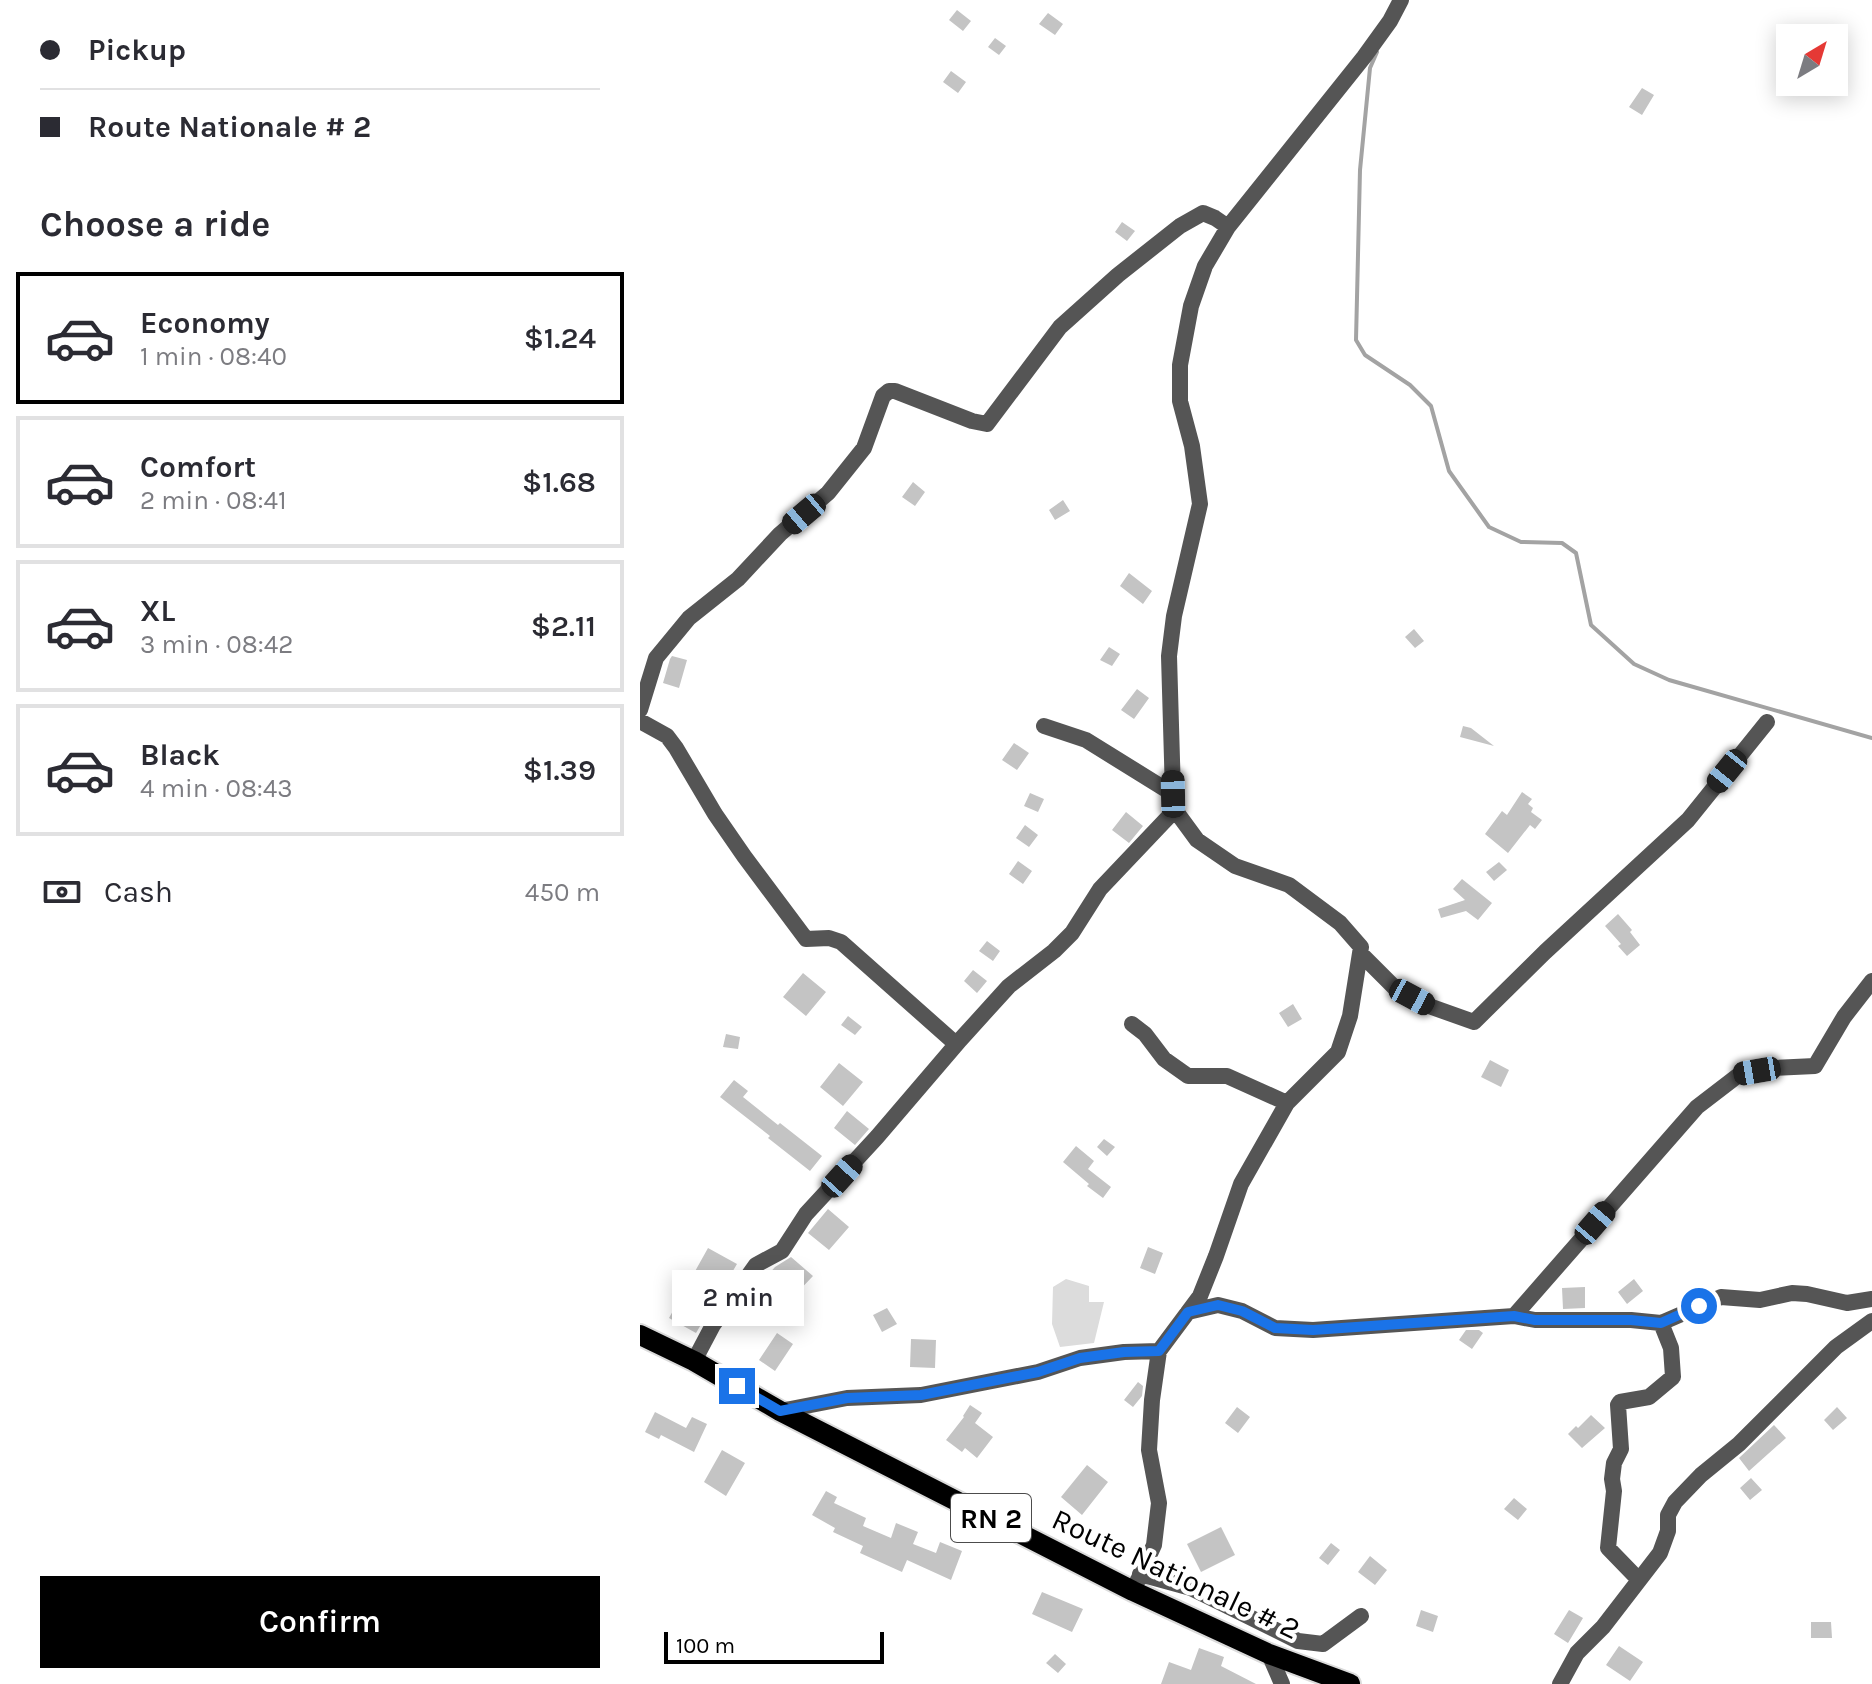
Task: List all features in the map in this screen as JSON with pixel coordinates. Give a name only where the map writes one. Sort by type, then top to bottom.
[{"type":"main road","name":"Route Nationale # 2","points":[[640,1335],[694,1361],[780,1411],[1136,1582],[1269,1654],[1350,1684]]},
{"type":"street","points":[[694,1361],[713,1325],[756,1265],[782,1251],[806,1214],[956,1044],[1009,986],[1072,933],[1100,889],[1174,802],[1169,656],[1174,616],[1200,504],[1192,446],[1180,401],[1180,365],[1191,306],[1205,266],[1228,227],[1364,57],[1401,0]]},
{"type":"street","points":[[640,710],[656,658],[689,618],[738,579],[780,534],[828,493],[864,448],[883,396],[889,391],[987,424],[1060,327],[1118,275],[1180,226],[1203,213],[1228,227]]},
{"type":"street","points":[[640,721],[667,736],[715,814],[806,939],[829,938],[841,942],[956,1044]]},
{"type":"street","points":[[1360,953],[1396,989],[1429,1006],[1474,1022],[1688,820],[1767,722]]},
{"type":"street","points":[[1044,726],[1086,740],[1174,802],[1197,840],[1235,866],[1289,885],[1340,923],[1361,947],[1350,1016],[1338,1052],[1287,1103],[1241,1184],[1200,1296],[1159,1351],[1149,1450],[1159,1503],[1154,1545],[1136,1582],[1191,1588],[1298,1641],[1323,1644],[1361,1616]]},
{"type":"street","points":[[1514,1316],[1697,1107],[1740,1074],[1815,1066],[1844,1017],[1872,981]]},
{"type":"street","points":[[1132,1024],[1145,1034],[1164,1059],[1188,1076],[1227,1076],[1287,1103]]},
{"type":"street","points":[[1188,1312],[1218,1305],[1242,1311],[1275,1328],[1313,1330],[1514,1316],[1535,1320],[1661,1323],[1721,1297],[1760,1300],[1792,1293],[1847,1303],[1872,1299]]},
{"type":"street","points":[[1560,1684],[1577,1653],[1603,1627],[1660,1553],[1668,1531],[1668,1515],[1675,1502],[1701,1475],[1739,1444],[1836,1347],[1872,1321]]},
{"type":"street","points":[[1639,1580],[1608,1548],[1614,1463],[1621,1449],[1618,1405],[1620,1402],[1649,1397],[1673,1377],[1671,1348],[1661,1323]]},
{"type":"street","points":[[780,1411],[847,1398],[921,1395],[1038,1372],[1080,1358],[1159,1351]]},
{"type":"street","points":[[1269,1654],[1282,1684]]},
{"type":"shaded area","points":[[1066,1279],[1089,1286],[1089,1302],[1104,1302],[1094,1343],[1060,1347],[1052,1324],[1053,1287]]},
{"type":"building","points":[[957,10],[971,21],[963,31],[949,20]]},
{"type":"building","points":[[1048,13],[1063,24],[1055,35],[1039,24]]},
{"type":"building","points":[[995,38],[1006,46],[999,55],[988,47]]},
{"type":"building","points":[[951,71],[966,82],[958,93],[943,82]]},
{"type":"building","points":[[1642,88],[1654,95],[1642,115],[1629,107]]},
{"type":"building","points":[[1122,222],[1135,231],[1127,241],[1115,232]]},
{"type":"building","points":[[913,482],[925,492],[915,506],[902,497]]},
{"type":"building","points":[[1063,500],[1070,511],[1055,520],[1049,510]]},
{"type":"building","points":[[1129,573],[1152,591],[1143,604],[1120,586]]},
{"type":"building","points":[[1414,629],[1424,641],[1415,648],[1405,637]]},
{"type":"building","points":[[1109,647],[1120,654],[1112,666],[1100,660]]},
{"type":"building","points":[[672,656],[687,660],[679,688],[663,683]]},
{"type":"building","points":[[1137,689],[1149,698],[1134,719],[1121,710]]},
{"type":"building","points":[[1463,726],[1471,728],[1494,746],[1460,737]]},
{"type":"building","points":[[1014,743],[1029,753],[1017,770],[1002,760]]},
{"type":"building","points":[[1522,792],[1532,799],[1528,804],[1533,808],[1531,812],[1542,820],[1535,829],[1530,825],[1508,853],[1485,834],[1502,811],[1507,815]]},
{"type":"building","points":[[1030,793],[1044,799],[1038,812],[1024,806]]},
{"type":"building","points":[[1126,812],[1143,826],[1129,843],[1112,830]]},
{"type":"building","points":[[1025,825],[1038,835],[1029,847],[1016,838]]},
{"type":"building","points":[[1018,861],[1032,871],[1023,884],[1009,874]]},
{"type":"building","points":[[1499,862],[1507,870],[1494,881],[1486,872]]},
{"type":"building","points":[[1462,879],[1492,903],[1478,920],[1466,911],[1441,918],[1438,909],[1465,900],[1453,889]]},
{"type":"building","points":[[1618,914],[1640,945],[1627,956],[1605,926]]},
{"type":"building","points":[[987,941],[1000,951],[993,961],[979,951]]},
{"type":"building","points":[[973,970],[987,981],[977,993],[964,981]]},
{"type":"building","points":[[803,973],[826,992],[806,1016],[783,997]]},
{"type":"building","points":[[1293,1004],[1302,1019],[1288,1027],[1279,1013]]},
{"type":"building","points":[[848,1016],[862,1027],[855,1035],[841,1025]]},
{"type":"building","points":[[726,1034],[740,1037],[738,1049],[723,1047]]},
{"type":"building","points":[[1490,1060],[1509,1070],[1501,1087],[1481,1077]]},
{"type":"building","points":[[839,1063],[863,1082],[843,1106],[820,1087]]},
{"type":"building","points":[[734,1080],[748,1091],[743,1097],[822,1156],[810,1171],[720,1097]]},
{"type":"building","points":[[847,1111],[869,1129],[855,1145],[834,1128]]},
{"type":"building","points":[[1104,1139],[1115,1147],[1107,1156],[1097,1147]]},
{"type":"building","points":[[1076,1146],[1094,1161],[1088,1169],[1111,1187],[1103,1198],[1063,1162]]},
{"type":"building","points":[[828,1209],[849,1227],[829,1250],[808,1233]]},
{"type":"building","points":[[1148,1247],[1163,1253],[1155,1274],[1140,1268]]},
{"type":"building","points":[[708,1248],[737,1264],[696,1333],[669,1318]]},
{"type":"building","points":[[791,1257],[813,1276],[793,1297],[768,1275]]},
{"type":"building","points":[[1634,1279],[1643,1291],[1627,1304],[1618,1292]]},
{"type":"building","points":[[1585,1287],[1585,1308],[1563,1309],[1562,1288]]},
{"type":"building","points":[[887,1308],[897,1324],[882,1332],[873,1315]]},
{"type":"building","points":[[1466,1330],[1483,1333],[1472,1349],[1459,1340]]},
{"type":"building","points":[[777,1333],[793,1344],[775,1371],[759,1360]]},
{"type":"building","points":[[911,1339],[936,1340],[935,1368],[910,1367]]},
{"type":"building","points":[[1138,1382],[1143,1386],[1142,1396],[1133,1407],[1124,1400]]},
{"type":"building","points":[[970,1405],[982,1413],[975,1423],[993,1437],[977,1458],[965,1448],[962,1452],[946,1440]]},
{"type":"building","points":[[1237,1407],[1250,1417],[1238,1433],[1225,1423]]},
{"type":"building","points":[[1837,1407],[1847,1418],[1833,1430],[1824,1420]]},
{"type":"building","points":[[655,1412],[686,1428],[692,1417],[707,1424],[694,1452],[661,1435],[659,1439],[645,1432]]},
{"type":"building","points":[[1591,1415],[1605,1428],[1582,1448],[1568,1434]]},
{"type":"building","points":[[1774,1425],[1786,1438],[1749,1471],[1739,1458]]},
{"type":"building","points":[[722,1450],[745,1463],[726,1496],[704,1482]]},
{"type":"building","points":[[1087,1465],[1108,1482],[1082,1515],[1061,1497]]},
{"type":"building","points":[[1751,1478],[1762,1490],[1750,1500],[1740,1488]]},
{"type":"building","points":[[826,1491],[837,1497],[834,1503],[866,1518],[863,1526],[891,1538],[896,1523],[918,1532],[913,1544],[936,1553],[940,1542],[962,1551],[951,1580],[907,1560],[902,1572],[860,1553],[863,1546],[833,1532],[835,1528],[812,1515]]},
{"type":"building","points":[[1514,1498],[1527,1509],[1518,1520],[1504,1509]]},
{"type":"building","points":[[1221,1527],[1235,1555],[1201,1572],[1187,1544]]},
{"type":"building","points":[[1331,1543],[1340,1550],[1328,1565],[1319,1558]]},
{"type":"building","points":[[1370,1556],[1387,1570],[1375,1585],[1358,1572]]},
{"type":"building","points":[[1042,1592],[1083,1609],[1072,1632],[1032,1614]]},
{"type":"building","points":[[1421,1610],[1438,1616],[1433,1632],[1416,1626]]},
{"type":"building","points":[[1569,1610],[1583,1618],[1568,1643],[1554,1634]]},
{"type":"building","points":[[1811,1622],[1831,1622],[1832,1638],[1811,1638]]},
{"type":"building","points":[[1619,1646],[1643,1662],[1630,1681],[1606,1665]]},
{"type":"building","points":[[1199,1648],[1224,1657],[1221,1666],[1256,1684],[1161,1684],[1169,1662],[1191,1670]]},
{"type":"building","points":[[1055,1654],[1066,1664],[1058,1673],[1046,1663]]},
{"type":"waterway","points":[[1377,52],[1370,68],[1360,170],[1356,340],[1365,355],[1410,385],[1431,406],[1449,471],[1489,527],[1521,542],[1562,543],[1576,553],[1591,625],[1634,664],[1669,680],[1872,738]]},
{"type":"route","points":[[737,1386],[780,1411],[847,1398],[921,1395],[1038,1372],[1080,1358],[1159,1351],[1188,1312],[1218,1305],[1242,1311],[1275,1328],[1313,1330],[1514,1316],[1535,1320],[1661,1323],[1699,1306]]}]
